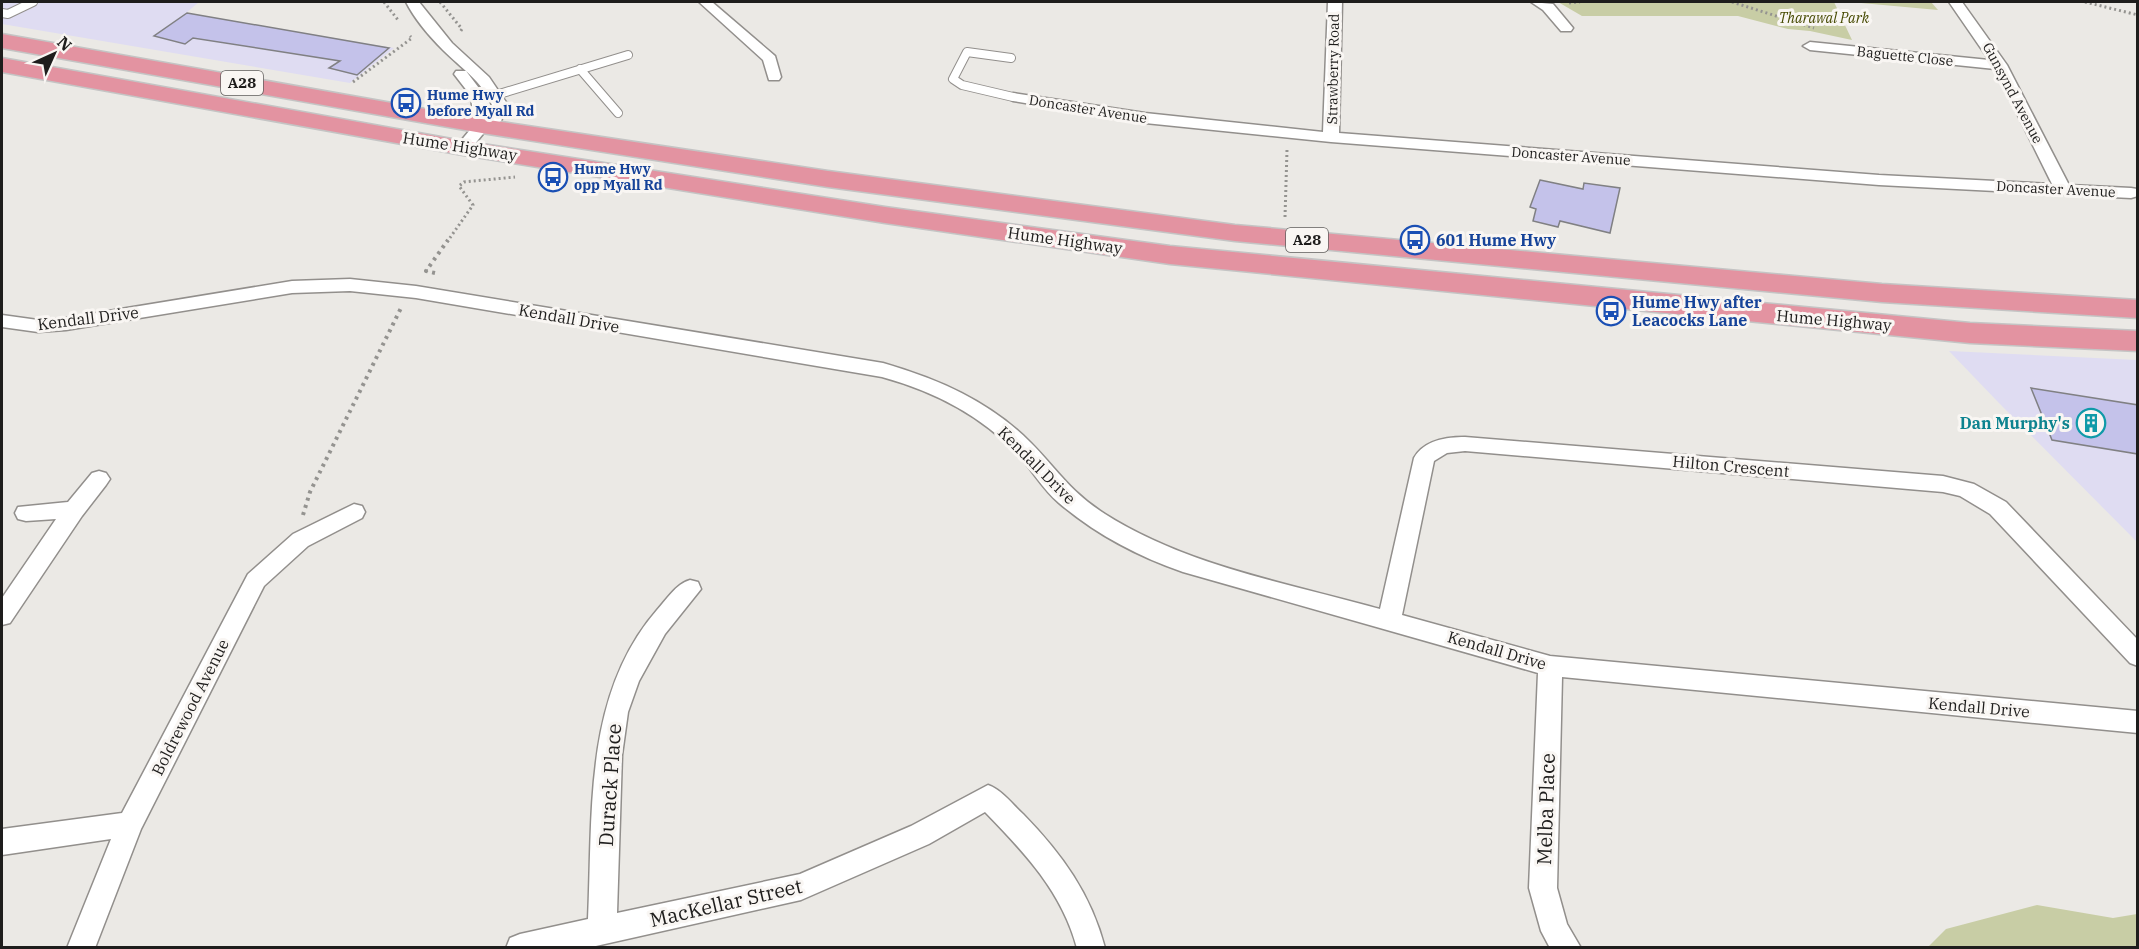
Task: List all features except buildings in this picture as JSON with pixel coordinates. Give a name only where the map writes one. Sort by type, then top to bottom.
[{"type":"highway","name":"Hume Highway","points":[[2,41],[482,126],[828,179],[1235,233],[1882,293],[2138,309]]},
{"type":"highway","name":"Hume Highway","points":[[2,65],[463,148],[885,215],[1170,255],[1611,300],[1958,332],[2138,341]]},
{"type":"street","points":[[412,2],[448,47],[468,62],[496,95],[501,108],[496,118],[482,126],[463,148]]},
{"type":"street","points":[[705,2],[770,59],[774,77]]},
{"type":"street","name":"Strawberry Road","points":[[1331,137],[1335,2]]},
{"type":"street","points":[[1537,2],[1548,7],[1566,28]]},
{"type":"street","name":"Gunsynd Avenue","points":[[1956,2],[1972,21],[2000,65],[2063,189]]},
{"type":"street","name":"Baguette Close","points":[[1810,46],[2000,65]]},
{"type":"street","points":[[448,47],[455,65],[478,96],[482,126]]},
{"type":"street","name":"Doncaster Avenue","points":[[1013,98],[1145,118],[1331,137],[1879,180],[2131,194]]},
{"type":"street","name":"Kendall Drive","points":[[2,321],[38,326],[66,324],[292,287],[350,285],[416,292],[883,370],[916,379],[949,392],[978,410],[1022,446],[1065,496],[1098,521],[1140,546],[1183,563],[1550,666],[2138,722]]},
{"type":"street","name":"Hilton Crescent","points":[[1389,619],[1424,458],[1432,450],[1447,444],[1465,444],[1943,484],[1966,490],[1998,508],[2138,656]]},
{"type":"street","points":[[2,616],[74,510],[99,479]]},
{"type":"street","points":[[26,513],[74,510]]},
{"type":"street","name":"Boldrewood Avenue","points":[[81,948],[130,824],[256,580],[279,554],[314,529],[354,512]]},
{"type":"street","name":"Durack Place","points":[[602,930],[609,755],[616,712],[628,678],[657,627],[690,589]]},
{"type":"street","name":"Melba Place","points":[[1550,666],[1544,888],[1555,931],[1567,948]]},
{"type":"street","name":"MacKellar Street","points":[[520,948],[801,887],[910,839],[988,797],[1045,854],[1070,892],[1088,934],[1090,948]]},
{"type":"street","points":[[2,842],[130,824]]},
{"type":"lane","points":[[2,13],[8,14],[33,2]]},
{"type":"lane","points":[[1011,58],[967,52],[953,79],[962,85],[1013,98]]},
{"type":"lane","points":[[496,95],[628,55]]},
{"type":"lane","points":[[580,69],[618,113]]},
{"type":"path","points":[[384,2],[398,20]]},
{"type":"path","points":[[1732,2],[1817,28],[1839,49]]},
{"type":"path","points":[[1749,2],[1751,7]]},
{"type":"path","points":[[2085,2],[2138,15]]},
{"type":"path","points":[[345,88],[412,38],[405,29]]},
{"type":"path","points":[[1285,224],[1287,143]]},
{"type":"path","points":[[435,273],[426,271],[473,205],[464,189],[459,186],[464,182],[508,179],[522,175]]},
{"type":"path","points":[[314,529],[301,521],[310,492],[402,306]]},
{"type":"shaded area","points":[[2,2],[199,2],[186,13],[394,48],[350,83],[2,24]]},
{"type":"shaded area","points":[[1949,351],[2137,360],[2137,542],[1998,402]]},
{"type":"green space","name":"Tharawal Park","points":[[1558,2],[1834,2],[1852,40],[1788,29],[1738,16],[1582,16]]},
{"type":"green space","name":"Tharawal Park","points":[[1850,2],[1931,2],[1938,10]]},
{"type":"green space","points":[[2037,905],[2113,918],[2137,914],[2137,947],[1928,947],[1946,929]]},
{"type":"place","name":"Hume Hwy before Myall Rd","points":[[406,103]]},
{"type":"place","name":"Hume Hwy opp Myall Rd","points":[[553,177]]},
{"type":"place","name":"601 Hume Hwy","points":[[1415,240]]},
{"type":"place","name":"Hume Hwy after Leacocks Lane","points":[[1611,311]]},
{"type":"place","name":"Dan Murphy's","points":[[2091,423]]}]
